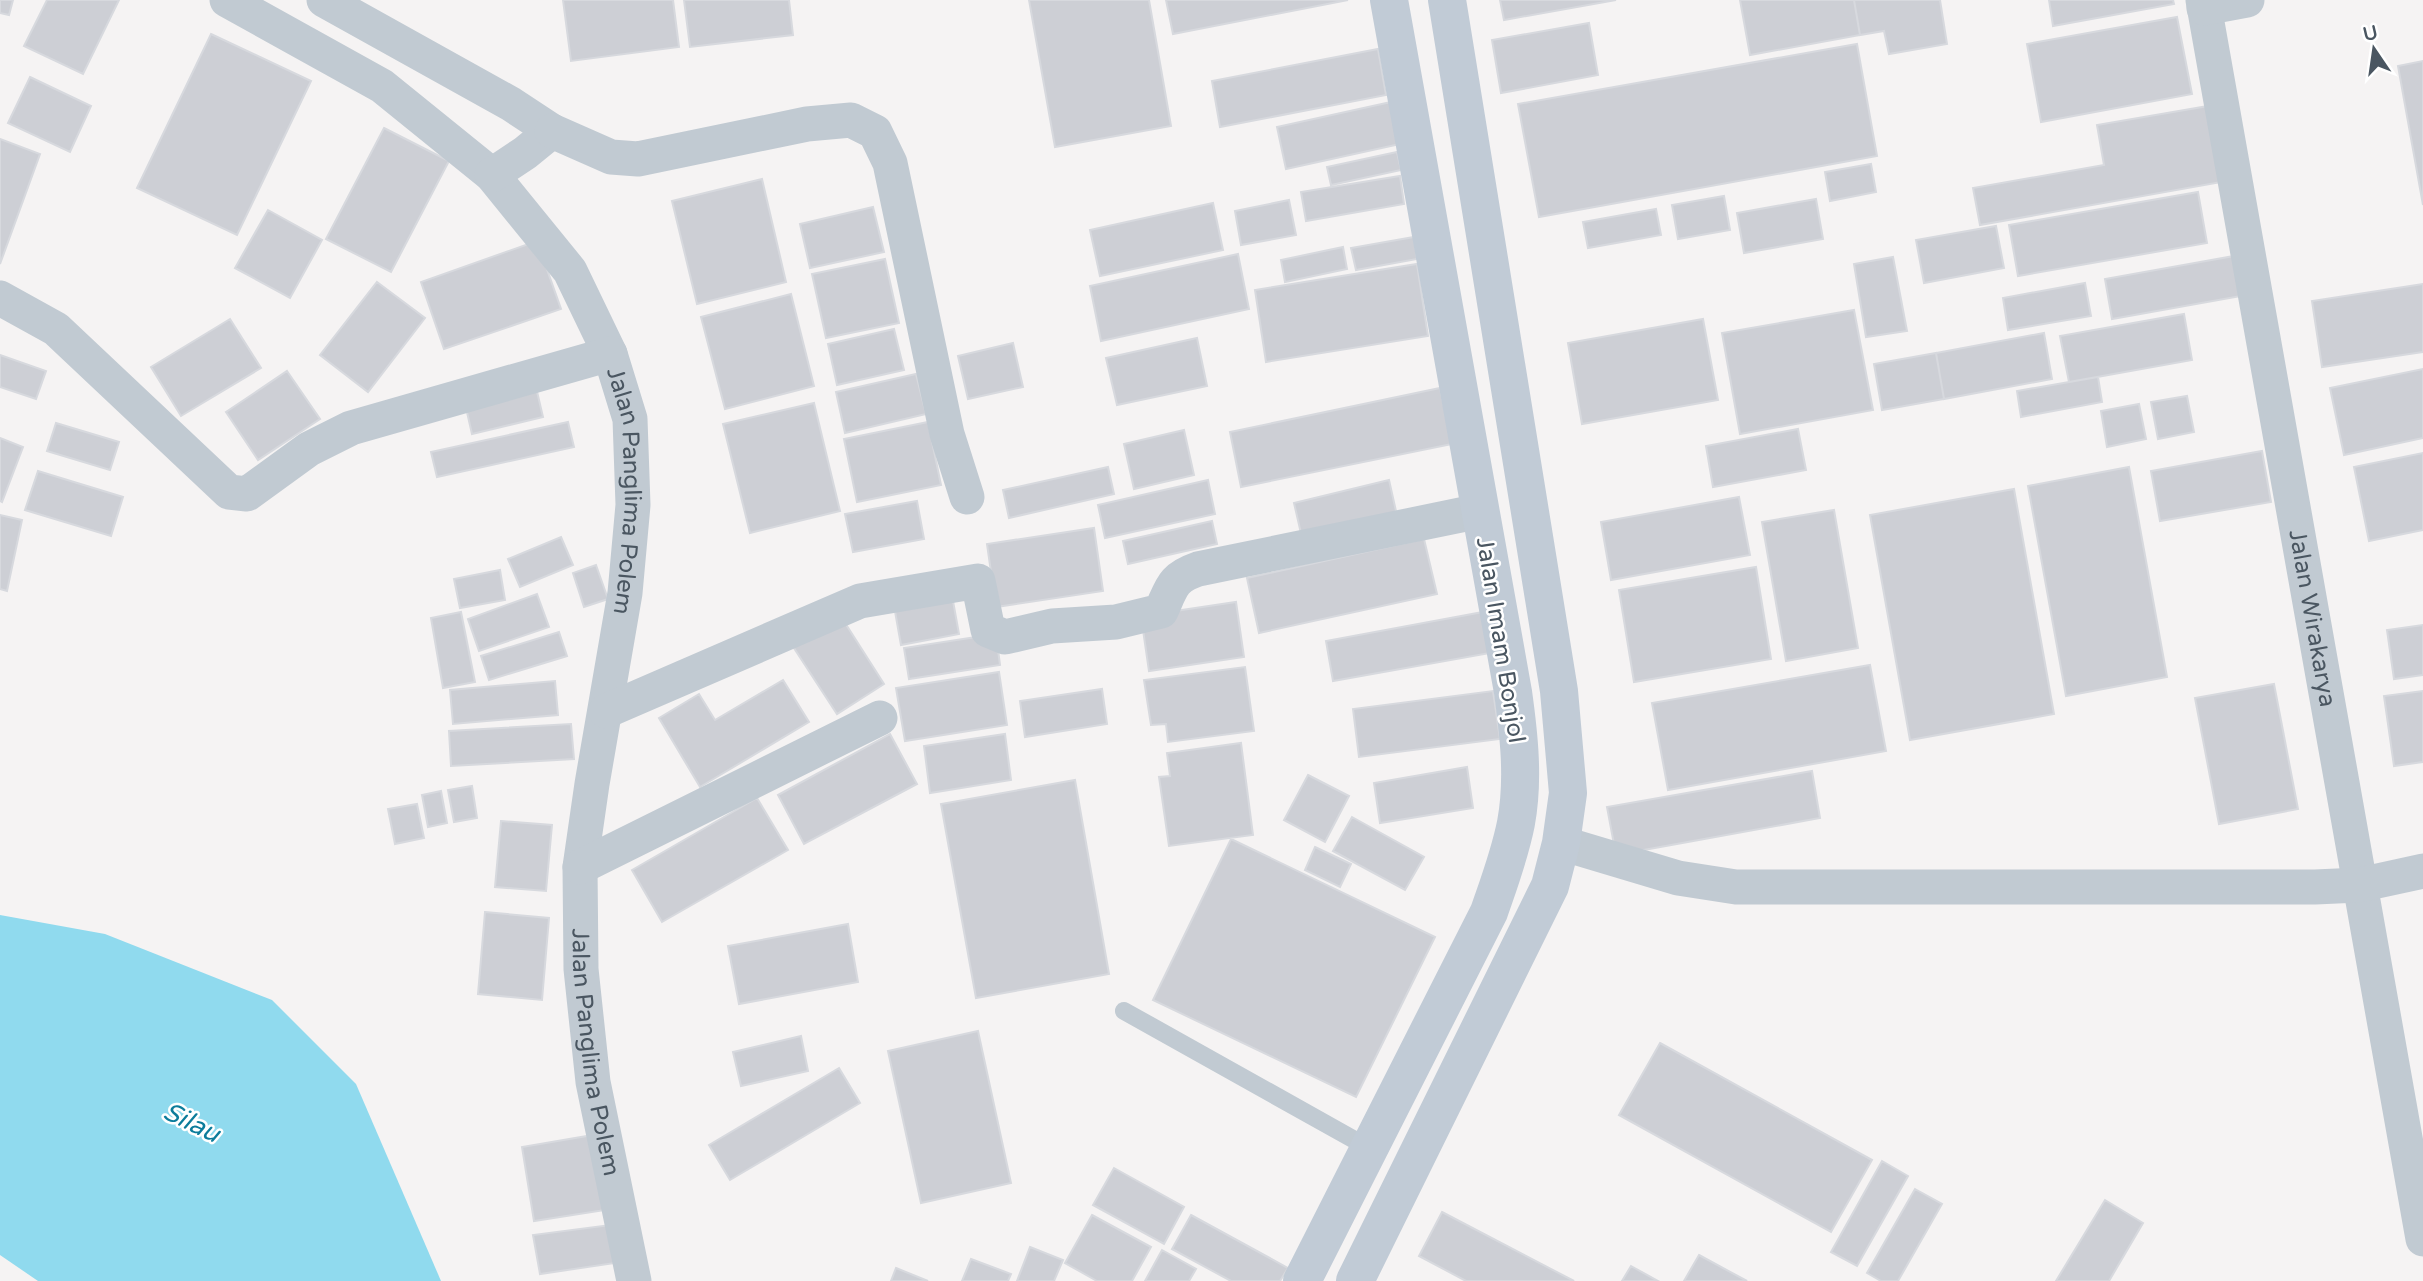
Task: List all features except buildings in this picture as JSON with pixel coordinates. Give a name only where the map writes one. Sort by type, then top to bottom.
[{"type":"main road","name":"Jalan Imam Bonjol","points":[[1302,1281],[1489,912],[1516,822],[1519,780],[1519,739],[1513,692],[1389,0]]},
{"type":"main road","name":"Jalan Imam Bonjol","points":[[1355,1281],[1550,886],[1561,844],[1568,793],[1559,691],[1447,0]]},
{"type":"main road","points":[[1410,126],[1466,114]]},
{"type":"street","name":"Jalan Panglima Polem","points":[[227,0],[382,86],[492,175],[570,271],[610,354],[630,419],[633,505],[625,593],[580,867],[581,969],[593,1082],[635,1281]]},
{"type":"street","points":[[324,0],[511,104],[552,131],[611,157],[638,159],[807,124],[850,120],[875,132],[890,163],[947,434],[968,497]]},
{"type":"street","points":[[2204,4],[2247,0]]},
{"type":"street","name":"Jalan Wirakarya","points":[[2204,4],[2423,1239]]},
{"type":"street","points":[[492,175],[552,131]]},
{"type":"street","points":[[0,298],[57,330],[229,492],[238,494],[247,494],[309,449],[351,428],[610,354]]},
{"type":"street","points":[[606,711],[860,601],[978,581],[988,630],[1005,637],[1052,626],[1115,622],[1161,611],[1172,586],[1180,576],[1198,569],[1480,511]]},
{"type":"street","points":[[580,867],[880,719]]},
{"type":"street","points":[[1561,844],[1678,878],[1736,887],[2315,887],[2359,885],[2423,871]]},
{"type":"lane","points":[[1124,1011],[1369,1148]]},
{"type":"water","name":"Silau","points":[[0,915],[105,934],[272,1000],[356,1084],[441,1281],[38,1281],[0,1255]]}]
